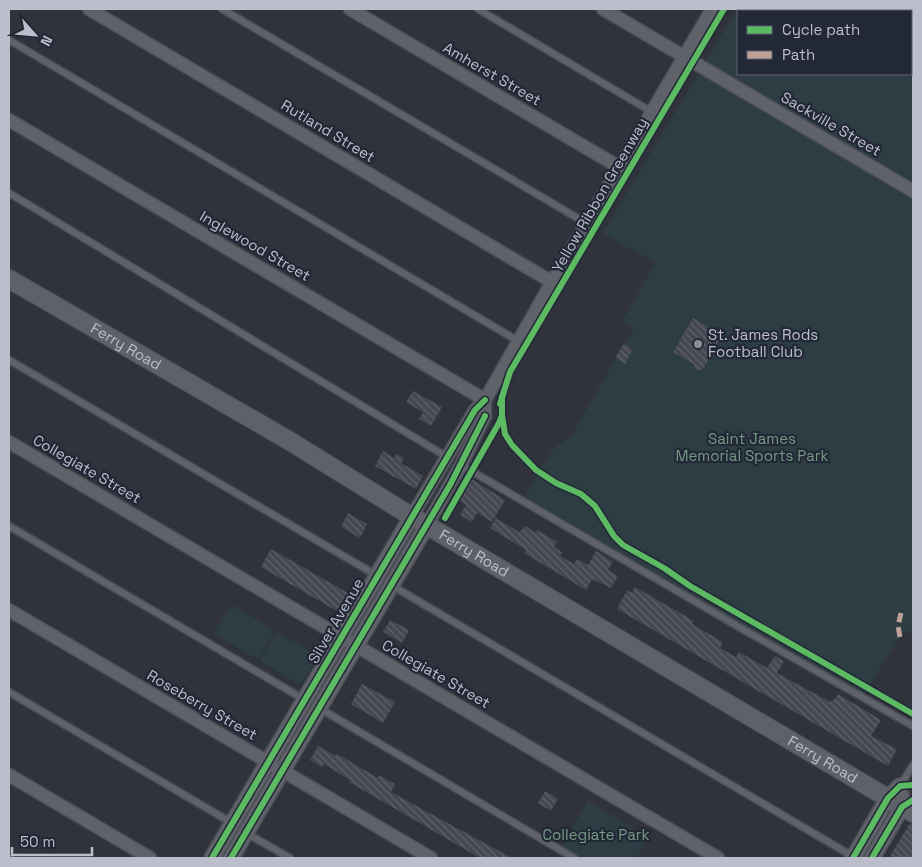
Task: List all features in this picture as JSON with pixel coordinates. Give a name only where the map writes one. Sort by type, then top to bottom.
[{"type":"main road","name":"Ferry Road","points":[[9,280],[288,440],[419,520],[901,801]]},
{"type":"street","name":"Rutland Street","points":[[89,9],[552,282]]},
{"type":"street","name":"Amherst Street","points":[[350,9],[619,167]]},
{"type":"street","name":"Sackville Street","points":[[603,9],[913,191]]},
{"type":"street","name":"Silver Avenue","points":[[231,858],[391,585],[447,457],[475,410],[486,400],[586,223],[712,9]]},
{"type":"street","name":"Inglewood Street","points":[[9,120],[486,400]]},
{"type":"street","name":"Silver Avenue","points":[[212,858],[377,575],[461,465],[485,416],[486,400]]},
{"type":"street","name":"Collegiate Street","points":[[9,442],[718,858]]},
{"type":"street","name":"Roseberry Street","points":[[9,610],[432,858]]},
{"type":"street","points":[[9,775],[150,858]]},
{"type":"street","points":[[853,857],[901,801]]},
{"type":"street","points":[[872,858],[901,801]]},
{"type":"lane","points":[[222,9],[586,223]]},
{"type":"lane","points":[[478,9],[652,112]]},
{"type":"lane","points":[[9,40],[518,341]]},
{"type":"lane","points":[[9,193],[447,457]]},
{"type":"lane","points":[[9,360],[377,575]]},
{"type":"lane","points":[[461,465],[913,726]]},
{"type":"lane","points":[[9,526],[305,700]]},
{"type":"lane","points":[[391,585],[853,857]]},
{"type":"lane","points":[[9,692],[232,824]]},
{"type":"lane","points":[[318,708],[574,858]]},
{"type":"lane","points":[[901,801],[913,764]]},
{"type":"lane","points":[[246,833],[290,858]]},
{"type":"green space","name":"Saint James Memorial Sports Park","points":[[737,9],[826,10],[737,10],[737,75],[912,75],[912,10],[846,10],[913,9],[913,635],[904,630],[864,694],[860,696],[523,500],[552,450],[572,435],[634,329],[622,322],[655,263],[603,233]]},
{"type":"green space","points":[[231,604],[275,631],[258,659],[214,634]]},
{"type":"green space","points":[[277,632],[318,656],[301,685],[260,661]]},
{"type":"green space","name":"Collegiate Park","points":[[588,801],[649,837],[637,858],[581,858],[561,847]]},
{"type":"building","name":"St. James Rods Football Club","points":[[693,318],[722,335],[703,369],[696,371],[694,364],[673,352]]},
{"type":"building","points":[[624,344],[633,349],[625,364],[615,358]]},
{"type":"building","points":[[413,391],[442,407],[431,426],[419,419],[423,412],[406,402]]},
{"type":"building","points":[[383,451],[395,458],[396,454],[404,458],[401,463],[423,476],[416,489],[375,466]]},
{"type":"building","points":[[470,478],[505,500],[492,522],[477,513],[472,522],[460,515],[466,505],[459,500]]},
{"type":"building","points":[[348,513],[367,524],[360,538],[341,527]]},
{"type":"building","points":[[496,518],[519,532],[525,526],[536,533],[537,530],[546,535],[557,542],[554,547],[562,552],[560,556],[574,564],[577,559],[588,565],[596,551],[613,562],[608,570],[618,576],[611,588],[592,579],[586,590],[524,553],[526,550],[490,528]]},
{"type":"building","points":[[271,549],[353,596],[342,614],[261,567]]},
{"type":"building","points":[[635,587],[694,621],[692,624],[723,642],[720,648],[736,657],[739,652],[767,668],[775,656],[784,661],[777,673],[830,702],[838,694],[881,720],[871,736],[897,749],[888,766],[617,609],[625,594],[628,591],[632,592]]},
{"type":"building","points":[[390,620],[409,630],[402,643],[383,632]]},
{"type":"building","points":[[362,684],[395,702],[383,723],[351,704]]},
{"type":"building","points":[[318,746],[336,756],[337,754],[378,778],[379,775],[395,784],[391,792],[512,858],[480,858],[349,782],[350,780],[324,764],[322,767],[310,760]]},
{"type":"building","points":[[545,791],[558,799],[551,811],[538,803]]},
{"type":"building","points":[[910,823],[913,824],[913,858],[889,858]]},
{"type":"marked path","points":[[900,637],[898,626],[901,613]]},
{"type":"cycle path","name":"Yellow Ribbon Greenway","points":[[500,404],[510,372],[724,9]]},
{"type":"cycle path","points":[[502,397],[505,434],[512,445],[536,470],[556,483],[581,494],[595,506],[614,536],[623,545],[664,568],[690,586],[913,714]]},
{"type":"cycle path","points":[[212,858],[475,410],[485,400]]},
{"type":"cycle path","points":[[445,518],[502,415]]},
{"type":"cycle path","points":[[231,858],[450,485],[485,416]]},
{"type":"cycle path","points":[[853,858],[888,798],[900,786],[913,785]]},
{"type":"cycle path","points":[[872,858],[902,807],[913,800]]},
{"type":"place","name":"St. James Rods Football Club","points":[[698,344]]}]
